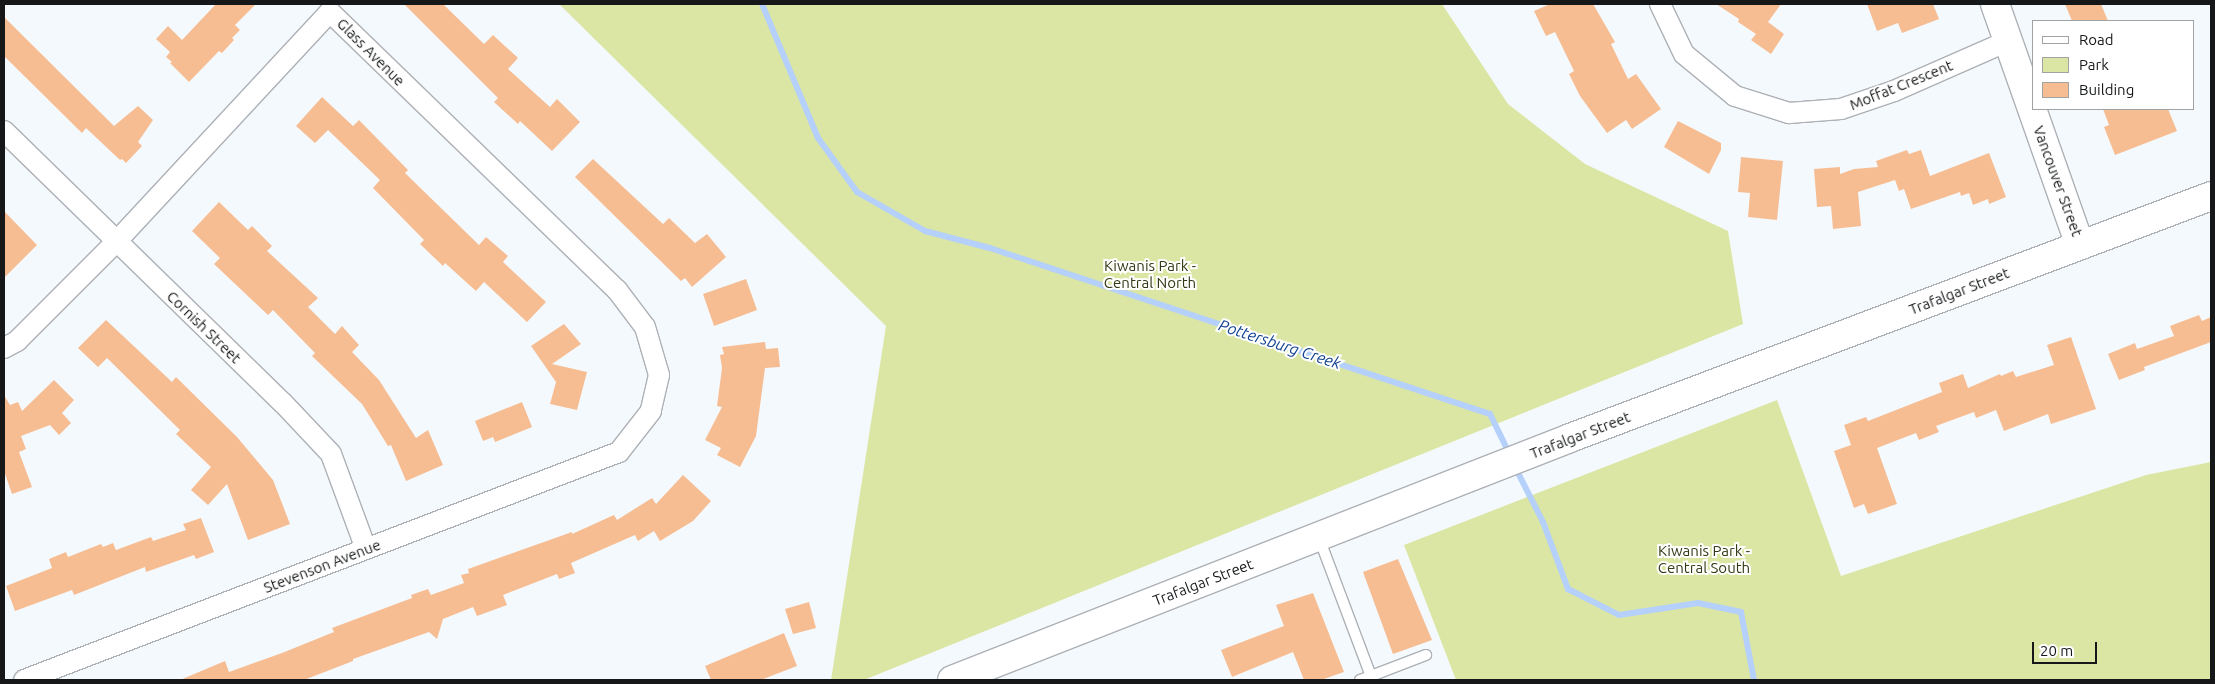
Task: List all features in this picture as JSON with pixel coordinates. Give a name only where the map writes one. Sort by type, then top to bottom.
[{"type":"main road","name":"Vancouver Street","points":[[1995,4],[2032,109]]},
{"type":"main road","name":"Vancouver Street","points":[[2032,110],[2080,245]]},
{"type":"main road","name":"Trafalgar Street","points":[[966,678],[1570,438],[2211,196]]},
{"type":"street","name":"Moffat Crescent","points":[[1660,4],[1684,54],[1735,96],[1789,113],[1842,109],[1894,91],[2008,41]]},
{"type":"street","name":"Glass Avenue","points":[[4,348],[17,341],[116,242],[330,12],[617,290],[645,327],[659,375],[651,411],[619,452]]},
{"type":"street","name":"Cornish Street","points":[[4,131],[283,403],[331,454],[366,549]]},
{"type":"street","name":"Stevenson Avenue","points":[[24,680],[619,452]]},
{"type":"lane","points":[[1319,537],[1366,678],[1426,655]]},
{"type":"green space","name":"Kiwanis Park - Central North","points":[[559,4],[1442,4],[1508,104],[1585,164],[1728,231],[1743,324],[864,680],[831,680],[886,326]]},
{"type":"green space","name":"Kiwanis Park - Central South","points":[[1777,400],[1841,576],[2146,475],[2211,462],[2211,680],[1456,680],[1404,545]]},
{"type":"building","points":[[216,4],[256,4],[235,25],[240,30],[232,38],[234,40],[222,53],[219,51],[189,82],[170,63],[172,62],[166,57],[170,52],[156,39],[168,26],[182,40]]},
{"type":"building","points":[[404,4],[443,4],[484,44],[493,35],[518,58],[508,69],[550,107],[557,99],[580,122],[552,151],[520,121],[518,124],[494,102],[498,98]]},
{"type":"building","points":[[1550,4],[1593,4],[1615,42],[1611,44],[1628,79],[1636,74],[1661,109],[1632,129],[1626,120],[1607,133],[1580,96],[1569,74],[1574,71],[1555,32],[1546,36],[1534,11]]},
{"type":"building","points":[[1716,4],[1781,4],[1768,22],[1784,34],[1771,54],[1751,40],[1756,34],[1738,22],[1739,19]]},
{"type":"building","points":[[1867,4],[1933,4],[1939,19],[1902,33],[1898,23],[1877,31]]},
{"type":"building","points":[[2065,4],[2101,4],[2108,20],[2072,20]]},
{"type":"building","points":[[4,17],[114,126],[138,106],[153,120],[138,142],[142,146],[126,163],[122,159],[120,160],[86,128],[82,133],[4,56]]},
{"type":"building","points":[[322,97],[353,126],[359,120],[408,170],[405,173],[479,245],[486,237],[508,256],[503,262],[546,302],[527,322],[484,282],[476,291],[445,263],[443,266],[420,244],[424,240],[373,188],[380,180],[328,130],[315,143],[296,126]]},
{"type":"building","points":[[2103,110],[2168,110],[2177,131],[2115,155],[2104,127],[2109,125]]},
{"type":"building","points":[[1678,121],[1721,143],[1721,150],[1709,174],[1664,147]]},
{"type":"building","points":[[1907,150],[1909,154],[1921,150],[1930,176],[1989,153],[2006,197],[1989,204],[1988,199],[1973,205],[1969,193],[1961,196],[1960,192],[1911,209],[1904,189],[1899,191],[1895,180],[1858,192],[1861,226],[1833,229],[1831,206],[1817,207],[1814,169],[1840,167],[1840,174],[1854,169],[1878,167],[1876,161]]},
{"type":"building","points":[[1741,157],[1783,161],[1777,220],[1748,217],[1750,193],[1738,192]]},
{"type":"building","points":[[593,159],[663,224],[669,218],[695,243],[707,234],[726,257],[692,287],[685,278],[681,281],[575,177]]},
{"type":"building","points":[[219,202],[248,230],[252,226],[272,246],[267,251],[318,298],[308,307],[335,334],[342,326],[359,345],[352,352],[379,380],[416,438],[428,430],[443,465],[406,481],[391,445],[388,446],[362,404],[312,356],[315,353],[273,310],[268,315],[214,264],[220,258],[192,231]]},
{"type":"building","points":[[4,211],[37,245],[4,278]]},
{"type":"building","points":[[746,279],[757,310],[714,326],[703,294]]},
{"type":"building","points":[[2199,315],[2202,321],[2211,317],[2211,342],[2144,367],[2145,370],[2119,380],[2108,354],[2135,343],[2137,349],[2174,336],[2170,326]]},
{"type":"building","points":[[106,320],[172,382],[176,377],[237,437],[273,480],[290,524],[248,540],[227,484],[208,505],[191,490],[211,467],[176,434],[180,430],[107,358],[98,367],[78,348]]},
{"type":"building","points":[[564,324],[581,344],[552,364],[587,372],[577,410],[550,404],[556,382],[531,346]]},
{"type":"building","points":[[2071,337],[2096,409],[2051,424],[2048,414],[2004,431],[1996,410],[1976,418],[1974,412],[1936,426],[1939,432],[1919,440],[1916,433],[1877,448],[1897,504],[1868,514],[1864,504],[1854,508],[1834,451],[1851,445],[1844,425],[1866,417],[1868,421],[1942,392],[1939,383],[1963,374],[1968,388],[2000,374],[2001,376],[2013,371],[2016,377],[2054,365],[2047,345]]},
{"type":"building","points":[[765,342],[766,349],[778,348],[780,367],[765,368],[756,436],[740,467],[717,455],[721,448],[705,440],[722,407],[717,406],[722,368],[720,355],[724,354],[722,347]]},
{"type":"building","points":[[54,380],[74,400],[62,413],[71,423],[59,435],[50,425],[21,436],[26,449],[19,452],[32,487],[12,494],[4,471],[4,395],[10,405],[18,402],[22,411]]},
{"type":"building","points":[[522,402],[532,427],[495,442],[493,437],[483,441],[475,421]]},
{"type":"building","points":[[683,475],[711,501],[693,521],[660,541],[654,531],[638,541],[635,535],[571,563],[575,573],[559,579],[557,574],[503,595],[507,605],[477,616],[473,607],[443,619],[437,639],[429,632],[353,659],[353,661],[304,680],[180,680],[225,661],[229,672],[334,632],[332,628],[412,598],[411,595],[428,589],[431,595],[464,583],[461,575],[469,573],[468,569],[572,532],[572,534],[614,515],[617,520],[652,498],[656,504]]},
{"type":"building","points":[[201,518],[214,552],[196,559],[194,555],[146,572],[145,567],[74,595],[72,590],[15,611],[6,586],[52,568],[49,559],[66,552],[68,557],[101,544],[103,547],[113,543],[116,550],[151,537],[153,541],[186,530],[183,524]]},
{"type":"building","points":[[1398,559],[1432,640],[1393,654],[1363,572]]},
{"type":"building","points":[[1313,593],[1344,672],[1321,680],[1304,680],[1293,652],[1232,677],[1221,650],[1284,626],[1276,605]]},
{"type":"building","points":[[809,602],[816,628],[793,634],[785,609]]},
{"type":"building","points":[[784,633],[797,666],[761,680],[711,680],[705,666]]},
{"type":"waterway","name":"Pottersburg Creek","points":[[762,4],[818,138],[857,192],[925,231],[990,248],[1490,414],[1510,455]]},
{"type":"waterway","name":"Pottersburg Creek","points":[[1515,467],[1543,522],[1568,589],[1619,615],[1698,603],[1741,612],[1754,680]]}]
